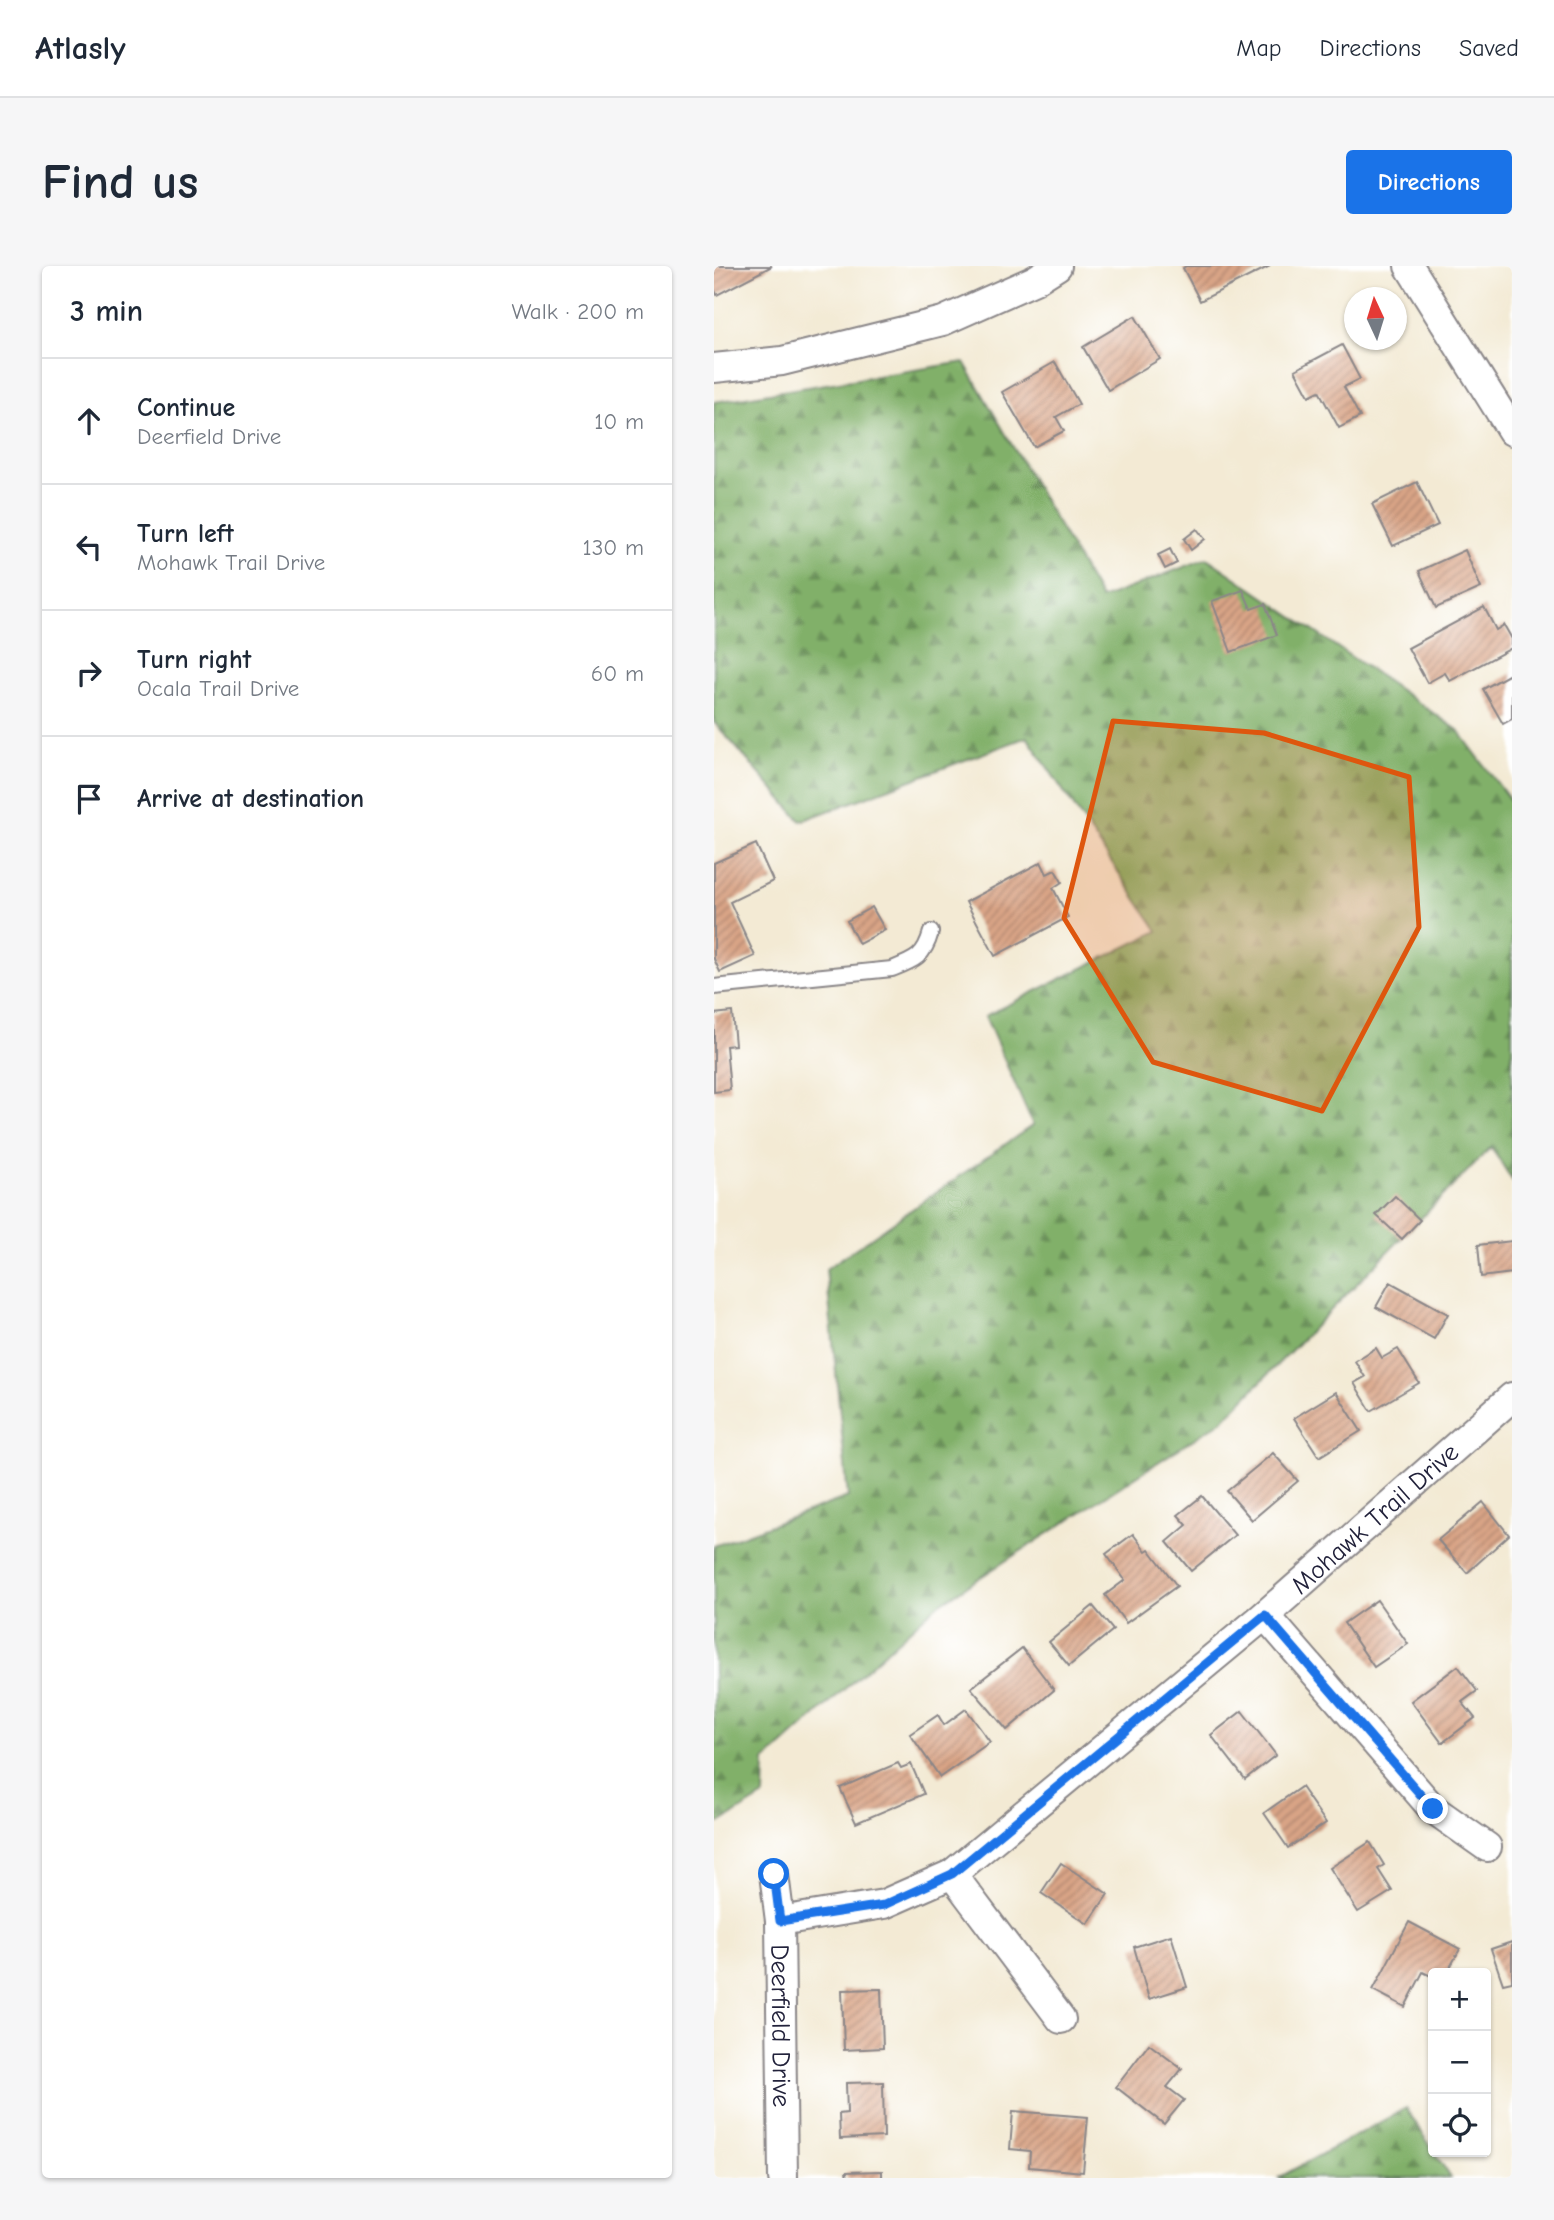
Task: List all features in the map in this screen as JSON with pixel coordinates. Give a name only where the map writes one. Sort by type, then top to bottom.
[{"type":"street","points":[[714,368],[782,361],[943,321],[1035,280],[1057,266]]},
{"type":"street","points":[[1409,266],[1512,431]]},
{"type":"street","name":"Mohawk Trail Drive","points":[[780,1921],[884,1905],[952,1874],[1265,1615],[1512,1397]]},
{"type":"street","points":[[1265,1615],[1433,1809],[1487,1847]]},
{"type":"street","name":"Deerfield Drive","points":[[774,1874],[780,1921],[783,2178]]},
{"type":"street","points":[[952,1874],[1061,2019]]},
{"type":"lane","points":[[714,987],[892,969],[915,960],[927,947],[931,932]]},
{"type":"highlighted area","points":[[1113,721],[1264,733],[1409,777],[1419,927],[1322,1111],[1153,1062],[1064,918]]},
{"type":"green space","points":[[964,362],[1101,599],[1207,558],[1458,730],[1512,803],[1512,1180],[1491,1147],[1223,1420],[936,1606],[765,1761],[764,1796],[720,1823],[714,1821],[714,1546],[848,1497],[826,1269],[1033,1125],[985,1016],[1158,931],[1027,737],[801,821],[714,722],[714,402]]},
{"type":"green space","points":[[1406,2108],[1428,2142],[1428,2157],[1438,2157],[1451,2178],[1278,2178]]},
{"type":"building","points":[[714,266],[772,266],[717,295],[714,289]]},
{"type":"building","points":[[1270,266],[1200,301],[1183,268]]},
{"type":"building","points":[[1135,316],[1160,359],[1108,390],[1083,347]]},
{"type":"building","points":[[1342,345],[1360,379],[1344,387],[1360,417],[1339,428],[1319,391],[1309,396],[1295,370]]},
{"type":"building","points":[[1055,362],[1079,404],[1056,417],[1064,431],[1034,447],[1002,392]]},
{"type":"building","points":[[1417,482],[1438,525],[1393,546],[1372,504]]},
{"type":"building","points":[[1197,529],[1205,539],[1191,550],[1184,539]]},
{"type":"building","points":[[1170,549],[1177,563],[1165,569],[1158,555]]},
{"type":"building","points":[[1465,550],[1481,588],[1436,608],[1419,571]]},
{"type":"building","points":[[1243,590],[1251,609],[1265,604],[1277,635],[1231,652],[1212,601]]},
{"type":"building","points":[[1484,607],[1496,630],[1504,625],[1512,639],[1512,648],[1450,681],[1445,673],[1427,683],[1408,648]]},
{"type":"building","points":[[1512,673],[1512,719],[1503,724],[1483,689]]},
{"type":"building","points":[[756,844],[773,881],[730,902],[755,956],[720,972],[714,959],[714,863]]},
{"type":"building","points":[[1041,862],[1047,874],[1055,870],[1062,882],[1053,888],[1068,917],[995,956],[966,902]]},
{"type":"building","points":[[872,907],[885,930],[859,944],[847,921]]},
{"type":"building","points":[[732,1012],[735,1045],[726,1046],[730,1090],[714,1092],[714,1014]]},
{"type":"building","points":[[1395,1196],[1420,1220],[1402,1239],[1376,1215]]},
{"type":"building","points":[[1512,1241],[1512,1273],[1481,1277],[1478,1245]]},
{"type":"building","points":[[1390,1282],[1448,1314],[1434,1339],[1376,1307]]},
{"type":"building","points":[[1376,1348],[1382,1358],[1398,1349],[1419,1383],[1371,1411],[1354,1383],[1365,1377],[1355,1361]]},
{"type":"building","points":[[1336,1392],[1361,1431],[1319,1457],[1294,1418]]},
{"type":"building","points":[[1273,1453],[1298,1481],[1252,1520],[1227,1491]]},
{"type":"building","points":[[1202,1496],[1235,1535],[1191,1571],[1167,1542],[1187,1525],[1178,1515]]},
{"type":"building","points":[[1483,1502],[1509,1535],[1467,1573],[1438,1540]]},
{"type":"building","points":[[1133,1534],[1146,1551],[1149,1549],[1177,1586],[1126,1623],[1105,1595],[1125,1580],[1106,1554]]},
{"type":"building","points":[[1377,1600],[1408,1644],[1374,1667],[1344,1623]]},
{"type":"building","points":[[1093,1606],[1113,1630],[1069,1666],[1049,1642]]},
{"type":"building","points":[[1022,1648],[1054,1690],[1007,1730],[971,1688]]},
{"type":"building","points":[[1458,1666],[1477,1691],[1462,1702],[1475,1718],[1442,1743],[1411,1701]]},
{"type":"building","points":[[966,1709],[990,1742],[940,1777],[910,1734],[938,1715],[944,1725]]},
{"type":"building","points":[[1242,1711],[1276,1755],[1245,1779],[1211,1735]]},
{"type":"building","points":[[898,1763],[901,1768],[911,1764],[924,1794],[856,1823],[840,1788]]},
{"type":"building","points":[[1301,1787],[1326,1823],[1288,1848],[1264,1813]]},
{"type":"building","points":[[1370,1842],[1384,1865],[1378,1869],[1392,1891],[1358,1912],[1330,1868]]},
{"type":"building","points":[[1061,1863],[1108,1894],[1088,1924],[1041,1893]]},
{"type":"building","points":[[1409,1922],[1460,1949],[1450,1968],[1428,1968],[1428,1974],[1423,1972],[1405,2007],[1373,1990]]},
{"type":"building","points":[[1171,1935],[1187,1987],[1149,1999],[1134,1947]]},
{"type":"building","points":[[1512,1942],[1512,1982],[1503,1984],[1491,1949]]},
{"type":"building","points":[[881,1989],[883,2048],[844,2050],[842,1990]]},
{"type":"building","points":[[1149,2044],[1182,2069],[1167,2087],[1184,2100],[1164,2124],[1116,2087]]},
{"type":"building","points":[[883,2082],[884,2137],[840,2139],[839,2114],[847,2113],[846,2083]]},
{"type":"building","points":[[1013,2111],[1088,2117],[1083,2172],[1029,2167],[1030,2151],[1010,2149]]},
{"type":"building","points":[[882,2171],[882,2178],[847,2178],[846,2172]]},
{"type":"route","points":[[774,1874],[780,1921],[884,1905],[952,1874],[1265,1615],[1433,1809]]}]
